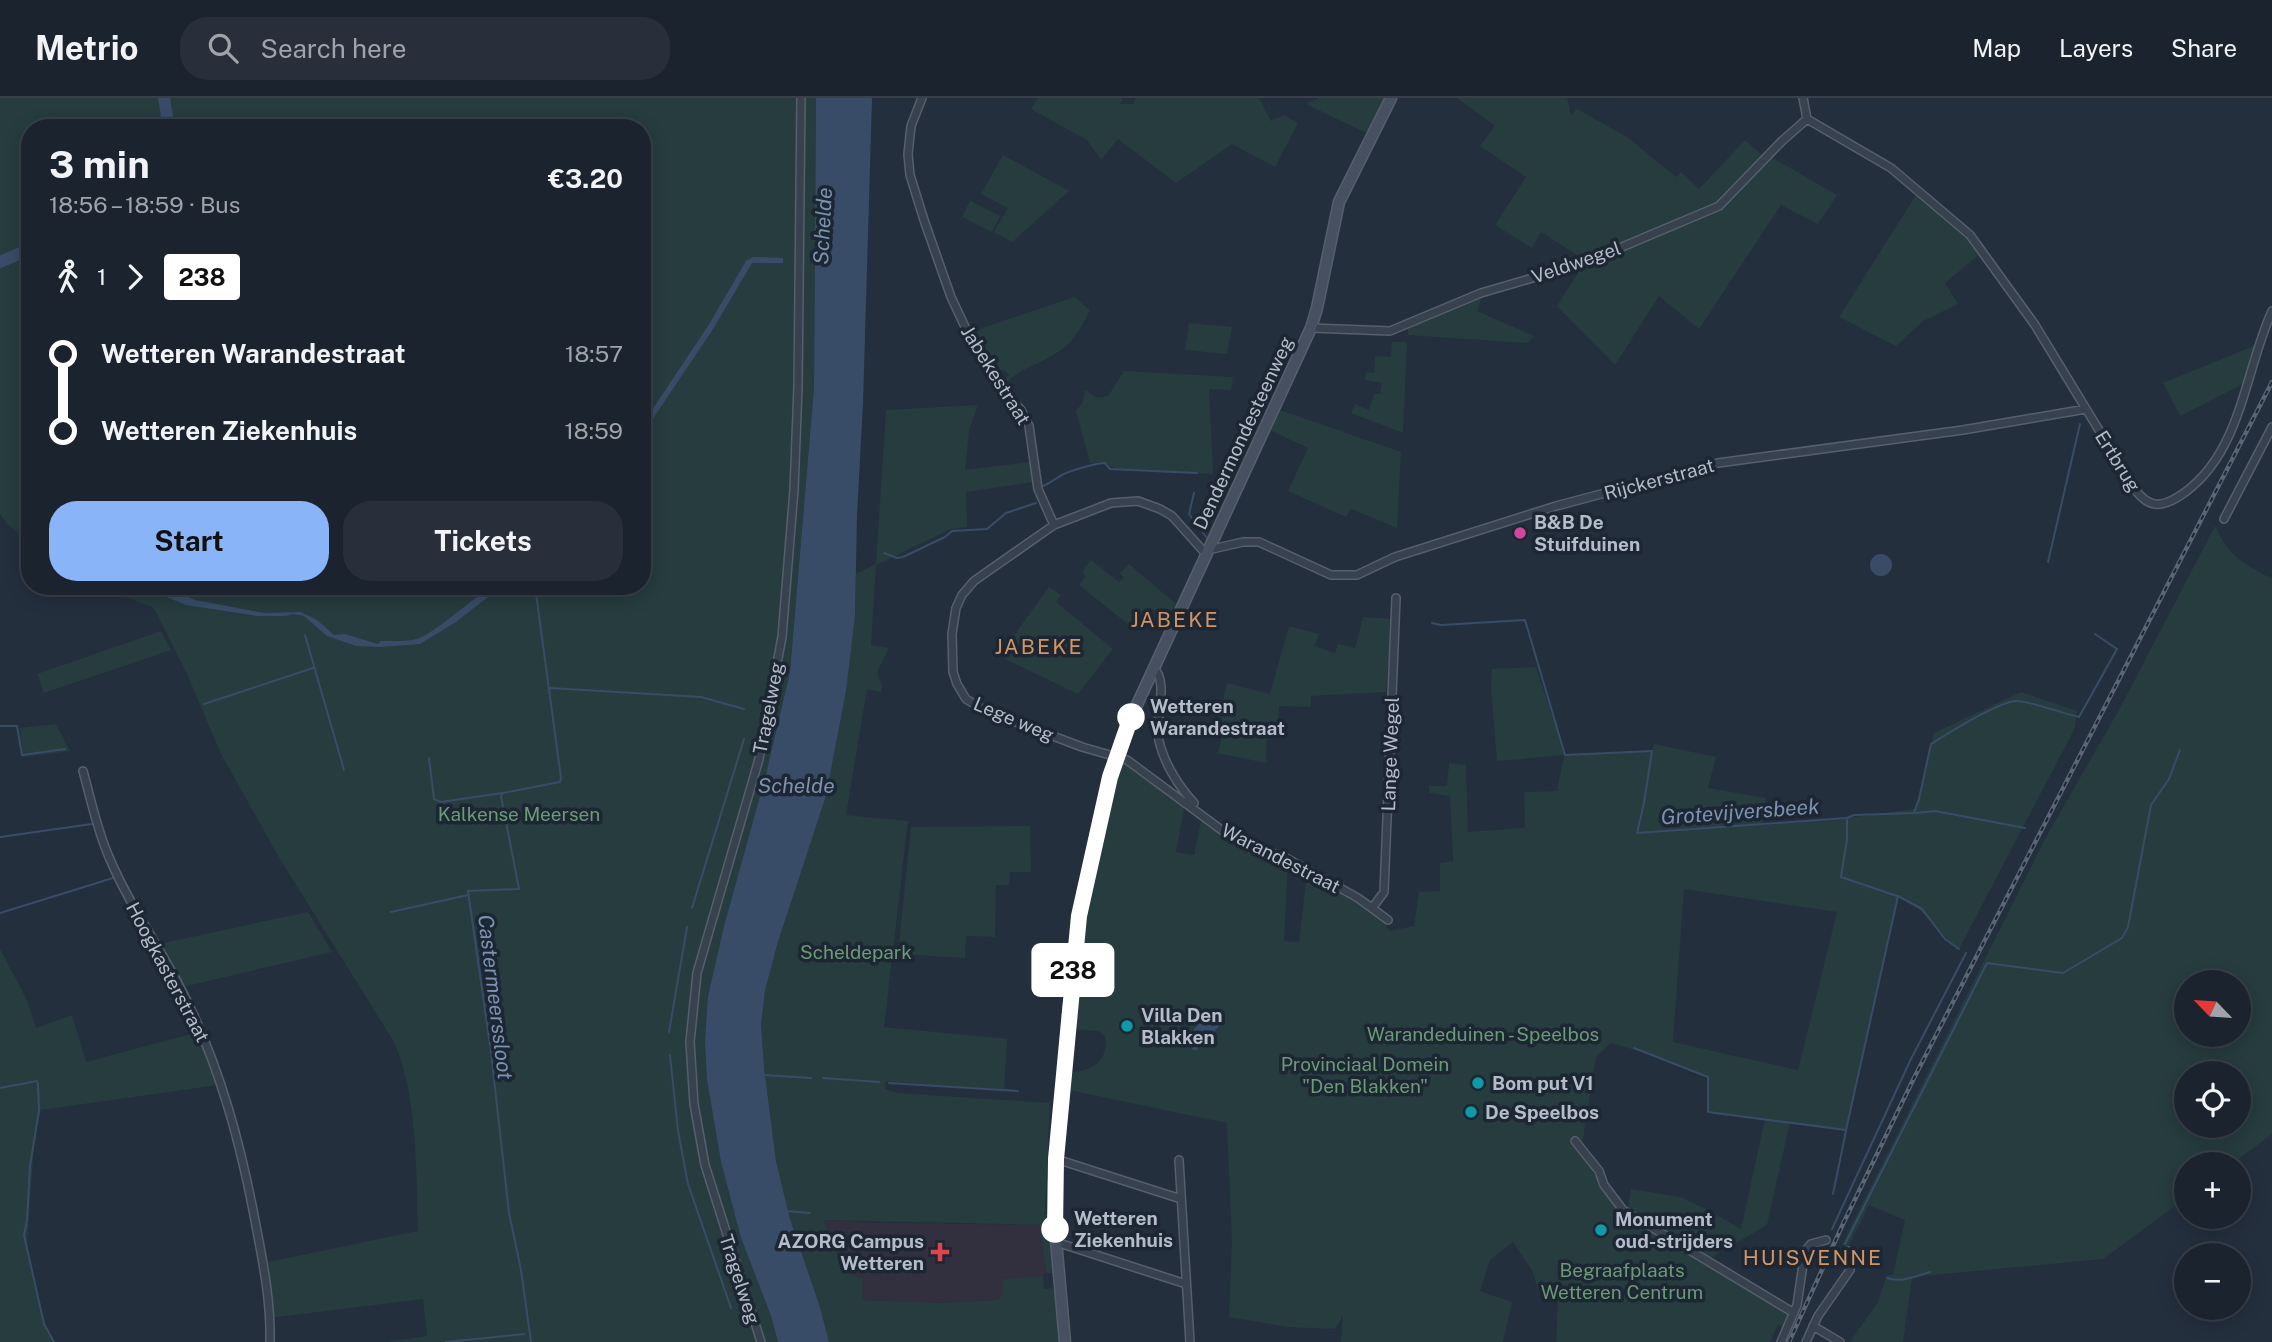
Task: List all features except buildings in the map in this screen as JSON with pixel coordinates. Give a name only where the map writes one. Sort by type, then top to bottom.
[{"type":"main road","name":"Dendermondesteenweg","points":[[1065,1342],[1056,1242],[1056,1159],[1079,916],[1110,777],[1123,735],[1153,667],[1311,328],[1339,202],[1391,98]]},
{"type":"street","name":"Tragelweg","points":[[761,1342],[705,1166],[694,1104],[690,1042],[697,973],[759,759],[782,637],[797,412],[802,98]]},
{"type":"street","name":"Jabekestraat","points":[[922,98],[911,126],[908,154],[910,175],[920,209],[951,297],[966,330],[993,379],[1021,410],[1029,426],[1038,488],[1054,526]]},
{"type":"street","points":[[1803,98],[1807,119]]},
{"type":"street","name":"Veldwegel","points":[[1311,328],[1390,331],[1481,293],[1584,263],[1719,206],[1807,119]]},
{"type":"street","name":"Ertbrug","points":[[1807,119],[1834,137],[1881,161],[1970,235],[2029,315],[2141,498],[2155,506],[2175,499],[2207,472],[2225,444],[2272,312]]},
{"type":"street","name":"Rijckerstraat","points":[[1207,552],[1243,542],[1259,542],[1331,575],[1357,575],[1395,557],[1556,506],[1718,463],[1963,430],[2086,408]]},
{"type":"street","points":[[2224,519],[2272,427]]},
{"type":"street","points":[[1054,526],[1111,503],[1138,501],[1172,516],[1207,552]]},
{"type":"street","name":"Lege weg","points":[[1054,526],[974,581],[962,595],[953,622],[953,672],[967,699],[975,706],[1115,758]]},
{"type":"street","name":"Lange Wegel","points":[[1373,907],[1384,892],[1396,598]]},
{"type":"street","name":"Warandestraat","points":[[1153,667],[1162,681],[1158,713],[1159,741],[1168,764],[1188,797],[1208,819]]},
{"type":"street","name":"Warandestraat","points":[[1115,758],[1127,760],[1231,837],[1288,859],[1373,907],[1388,920]]},
{"type":"street","name":"Hoogkasterstraat","points":[[83,771],[109,858],[183,992],[208,1046],[222,1087],[249,1190],[261,1251],[270,1342]]},
{"type":"street","points":[[1575,1141],[1599,1171],[1608,1192],[1623,1210],[1794,1313]]},
{"type":"street","points":[[1056,1159],[1181,1199]]},
{"type":"street","points":[[1179,1160],[1190,1342]]},
{"type":"street","points":[[1781,1342],[1799,1299],[1804,1251],[1811,1244],[1826,1240]]},
{"type":"street","points":[[1056,1242],[1186,1284]]},
{"type":"street","points":[[1806,1342],[1813,1326],[1850,1270],[1848,1251]]},
{"type":"street","points":[[1813,1326],[1840,1342]]},
{"type":"shaded area","name":"AZORG Campus Wetteren","points":[[822,1220],[1049,1225],[1050,1232],[1041,1232],[1047,1273],[1043,1274],[1043,1277],[1025,1279],[998,1300],[942,1303],[862,1300],[844,1273]]},
{"type":"green space","name":"Kalkense Meersen","points":[[0,98],[816,98],[814,388],[790,672],[708,996],[707,1080],[721,1162],[741,1238],[771,1316],[778,1342],[387,1342],[427,1336],[423,1299],[269,1318],[263,1263],[418,1231],[416,1160],[408,1086],[394,1042],[280,859],[220,752],[187,674],[154,608],[122,595],[651,595],[651,119],[21,119],[21,536],[0,514]]},
{"type":"green space","points":[[1038,98],[1123,98],[1120,104],[1133,104],[1136,98],[1259,98],[1271,121],[1284,115],[1298,123],[1275,167],[1232,144],[1176,183],[1118,139],[1101,160],[1087,140],[1031,109]]},
{"type":"green space","points":[[1319,98],[1385,98],[1368,131],[1364,132],[1306,104]]},
{"type":"green space","points":[[1457,98],[1567,98],[1571,115],[1577,109],[1627,137],[1676,177],[1681,172],[1699,189],[1745,140],[1764,157],[1715,205],[1585,260],[1541,232],[1532,248],[1495,225],[1526,177],[1480,146],[1495,126]]},
{"type":"green space","points":[[1003,155],[1069,191],[1012,242],[994,232],[1008,208],[981,194]]},
{"type":"green space","points":[[1771,157],[1837,195],[1818,224],[1781,205],[1699,329],[1659,296],[1615,365],[1557,306],[1583,265],[1718,210]]},
{"type":"green space","points":[[1916,195],[1949,220],[1981,253],[1945,283],[1958,304],[1923,321],[1896,346],[1839,317]]},
{"type":"green space","points":[[970,201],[1000,216],[992,232],[962,217]]},
{"type":"green space","points":[[1482,296],[1477,311],[1534,336],[1527,343],[1408,335],[1408,329],[1447,309]]},
{"type":"green space","points":[[1074,297],[1090,310],[1073,339],[1058,352],[1017,374],[1003,386],[1001,383],[1009,375],[1003,369],[994,376],[971,332]]},
{"type":"green space","points":[[1189,323],[1232,327],[1227,354],[1185,350]]},
{"type":"green space","points":[[1392,342],[1407,342],[1403,433],[1351,413],[1355,404],[1369,410],[1374,394],[1380,394],[1382,383],[1365,380],[1366,372],[1374,373],[1375,356],[1391,357]]},
{"type":"green space","points":[[2256,345],[2245,383],[2180,416],[2163,383]]},
{"type":"green space","points":[[1124,371],[1233,377],[1231,390],[1209,389],[1213,474],[1114,468],[1105,462],[1090,463],[1076,411],[1083,402],[1085,390],[1098,398],[1108,396]]},
{"type":"green space","name":"Scheldepark","points":[[978,405],[969,430],[965,470],[1030,462],[1033,482],[966,492],[967,527],[951,529],[876,565],[871,645],[889,648],[877,672],[882,686],[881,692],[867,689],[846,815],[908,821],[884,1027],[1007,1039],[1004,1091],[886,1081],[885,1089],[898,1093],[1050,1103],[1045,1214],[1049,1216],[1049,1225],[823,1220],[844,1272],[863,1279],[862,1300],[942,1303],[998,1300],[1002,1295],[1003,1279],[1043,1277],[1044,1289],[1055,1288],[1061,1342],[829,1342],[790,1219],[776,1161],[761,1024],[765,991],[777,945],[826,796],[846,691],[855,616],[856,574],[876,564],[886,410]]},
{"type":"green space","points":[[1280,410],[1401,452],[1397,528],[1351,509],[1346,517],[1288,491],[1308,448],[1270,430]]},
{"type":"green space","points":[[2215,526],[2220,537],[2238,558],[2272,579],[2272,1134],[2248,1152],[2174,1152],[2174,1207],[2103,1259],[1912,1277],[1903,1342],[1850,1342],[1878,1302],[1887,1275],[1893,1275],[1905,1220],[1869,1205],[1848,1247],[1842,1244],[2045,839],[2120,708]]},
{"type":"green space","points":[[1091,560],[1119,582],[1124,577],[1120,573],[1129,564],[1176,604],[1168,622],[1150,607],[1134,629],[1079,585],[1086,576],[1082,572]]},
{"type":"green space","points":[[1049,587],[1061,595],[1056,602],[1113,649],[1078,694],[999,656]]},
{"type":"green space","points":[[1363,617],[1392,619],[1386,692],[1311,696],[1311,707],[1279,706],[1278,735],[1267,735],[1266,763],[1218,753],[1225,723],[1218,721],[1227,683],[1270,694],[1289,626],[1319,634],[1314,646],[1335,653],[1338,644],[1355,648]]},
{"type":"green space","points":[[161,631],[171,650],[44,693],[37,674]]},
{"type":"green space","points":[[1536,667],[1565,755],[1652,751],[1654,744],[1716,757],[1708,788],[1766,798],[1762,825],[1843,820],[1916,809],[1934,733],[2021,692],[2077,711],[2075,728],[1959,949],[1917,908],[1898,897],[1846,1130],[1790,1122],[1767,1225],[1709,1259],[1677,1241],[1628,1207],[1631,1189],[1680,1197],[1741,1229],[1765,1119],[1708,1112],[1707,1077],[1656,1056],[1611,1043],[1596,1057],[1582,1150],[1598,1181],[1622,1212],[1787,1313],[1789,1320],[1786,1328],[1778,1324],[1770,1342],[1556,1342],[1558,1298],[1540,1296],[1532,1270],[1513,1242],[1490,1260],[1480,1291],[1512,1302],[1503,1342],[1341,1342],[1343,1316],[1335,1329],[1288,1327],[1229,1317],[1232,1242],[1227,1123],[1064,1089],[1069,1073],[1092,1067],[1101,1058],[1106,1045],[1105,1036],[1098,1031],[1070,1029],[1083,916],[1119,760],[1132,764],[1185,803],[1176,852],[1194,855],[1202,817],[1232,841],[1288,863],[1284,941],[1299,942],[1307,872],[1375,910],[1390,931],[1414,926],[1419,892],[1440,891],[1440,863],[1453,861],[1450,796],[1429,793],[1429,786],[1447,786],[1449,763],[1466,765],[1468,832],[1525,828],[1524,792],[1557,791],[1564,755],[1497,761],[1492,669]],"holes":[[[1684,889],[1837,912],[1798,1070],[1673,1042]]]},
{"type":"green space","points":[[56,724],[70,751],[23,757],[20,728]]},
{"type":"green space","points":[[1030,826],[1031,872],[1010,872],[1009,885],[996,885],[995,937],[966,936],[965,958],[898,954],[911,827]]},
{"type":"green space","points":[[308,912],[332,952],[183,987],[159,944]]},
{"type":"green space","points":[[0,949],[27,1000],[36,1028],[72,1015],[86,1062],[198,1032],[218,1085],[41,1110],[35,1130],[27,1245],[45,1327],[54,1342],[0,1342]]},
{"type":"green space","points":[[1040,1231],[1050,1232],[1054,1273],[1047,1273]]},
{"type":"water","name":"Schelde","points":[[816,98],[872,98],[863,403],[855,616],[846,691],[826,796],[777,945],[765,991],[761,1024],[776,1161],[790,1219],[829,1342],[778,1342],[771,1316],[741,1238],[721,1162],[707,1080],[705,1042],[708,996],[724,926],[765,778],[790,672],[814,388]]},
{"type":"water","points":[[753,257],[783,258],[783,263],[752,263],[713,329],[651,422],[651,412],[708,326],[746,261]]},
{"type":"water","points":[[1881,554],[1889,557],[1892,565],[1889,573],[1881,576],[1873,573],[1870,565],[1873,557]]},
{"type":"water","points":[[162,595],[185,595],[195,600],[264,613],[301,612],[317,620],[334,635],[345,634],[378,644],[381,641],[419,638],[481,595],[490,595],[456,622],[420,644],[381,647],[356,646],[327,636],[304,616],[257,616],[186,605]]},
{"type":"water","points":[[1207,1015],[1217,1018],[1219,1026],[1213,1033],[1203,1037],[1197,1050],[1193,1050],[1187,1042],[1164,1044],[1160,1041],[1169,1030],[1174,1031],[1179,1038],[1188,1036]]},
{"type":"waterway","points":[[164,98],[166,119]]},
{"type":"waterway","points":[[0,262],[21,253]]},
{"type":"waterway","points":[[2048,562],[2080,424]]},
{"type":"waterway","name":"Grotevijversbeek","points":[[1043,486],[1068,472],[1101,463],[1105,463],[1110,469],[1197,473]]},
{"type":"waterway","name":"Grotevijversbeek","points":[[1194,493],[1189,514],[1207,538]]},
{"type":"waterway","name":"Grotevijversbeek","points":[[884,553],[897,558],[903,557],[952,531],[987,529],[1006,513],[1036,503]]},
{"type":"waterway","name":"Castermeerssloot","points":[[531,1342],[521,1270],[509,1213],[491,1052],[468,891],[519,889],[501,796],[503,793],[560,782],[561,778],[536,595]]},
{"type":"waterway","name":"Grotevijversbeek","points":[[1432,623],[1441,625],[1525,620],[1565,755],[1652,751],[1637,833],[1847,818],[1854,815],[1914,813],[1931,744],[1960,726],[1996,707],[2015,701],[2079,717],[2117,649],[2095,634]]},
{"type":"waterway","points":[[305,635],[344,770]]},
{"type":"waterway","points":[[204,704],[313,668]]},
{"type":"waterway","points":[[550,688],[701,697],[744,709]]},
{"type":"waterway","points":[[0,726],[17,726],[22,755],[65,749]]},
{"type":"waterway","points":[[692,908],[744,739]]},
{"type":"waterway","points":[[1845,1244],[1987,963],[2063,973],[2122,938],[2128,927],[2151,805],[2169,779],[2180,750]]},
{"type":"waterway","points":[[429,758],[434,799],[441,802],[502,793]]},
{"type":"waterway","name":"Grotevijversbeek","points":[[1916,813],[1935,811],[2025,828]]},
{"type":"waterway","points":[[1847,820],[1841,877],[1897,896]]},
{"type":"waterway","points":[[0,837],[92,824]]},
{"type":"waterway","points":[[0,913],[113,878]]},
{"type":"waterway","points":[[391,912],[468,895]]},
{"type":"waterway","points":[[1634,1048],[1708,1077],[1708,1112],[1846,1130],[1898,896],[1922,909],[1945,939],[1959,949]]},
{"type":"waterway","points":[[669,1032],[687,927]]},
{"type":"waterway","points":[[1832,1229],[1910,1061],[1966,953]]},
{"type":"waterway","points":[[670,1055],[678,1131],[688,1184],[731,1308]]},
{"type":"waterway","points":[[764,1075],[811,1078]]},
{"type":"waterway","points":[[823,1078],[879,1082]]},
{"type":"waterway","points":[[0,1088],[37,1081],[38,1084],[39,1111],[30,1166],[24,1235],[44,1324],[54,1342]]},
{"type":"waterway","points":[[889,1083],[1018,1091]]},
{"type":"waterway","points":[[1833,1194],[1846,1131]]},
{"type":"waterway","points":[[786,1211],[810,1213]]},
{"type":"waterway","points":[[1887,1278],[1903,1279],[1930,1272]]},
{"type":"waterway","points":[[446,1342],[524,1334]]},
{"type":"railway","points":[[1789,1342],[1914,1078],[2272,382]]},
{"type":"bus line","name":"238","points":[[1055,1229],[1056,1159],[1083,889],[1110,777],[1131,717]]},
{"type":"place","name":"B&B De Stuifduinen","points":[[1520,533]]},
{"type":"place","name":"Wetteren Warandestraat","points":[[1131,717]]},
{"type":"place","name":"Villa Den Blakken","points":[[1127,1026]]},
{"type":"place","name":"Bom put V1","points":[[1478,1083]]},
{"type":"place","name":"De Speelbos","points":[[1471,1112]]},
{"type":"place","name":"Wetteren Ziekenhuis","points":[[1055,1229]]},
{"type":"place","name":"Monument oud-strijders","points":[[1601,1230]]},
{"type":"place","name":"AZORG Campus Wetteren","points":[[940,1252]]},
{"type":"district","name":"JABEKE","points":[[1175,620]]},
{"type":"district","name":"JABEKE","points":[[1039,647]]},
{"type":"district","name":"HUISVENNE","points":[[1813,1258]]},
{"type":"park label","name":"Warandeduinen - Speelbos","points":[[1483,1034]]},
{"type":"park label","name":"Provinciaal Domein \"Den Blakken\"","points":[[1365,1075]]},
{"type":"park label","name":"Begraafplaats Wetteren Centrum","points":[[1622,1281]]}]
